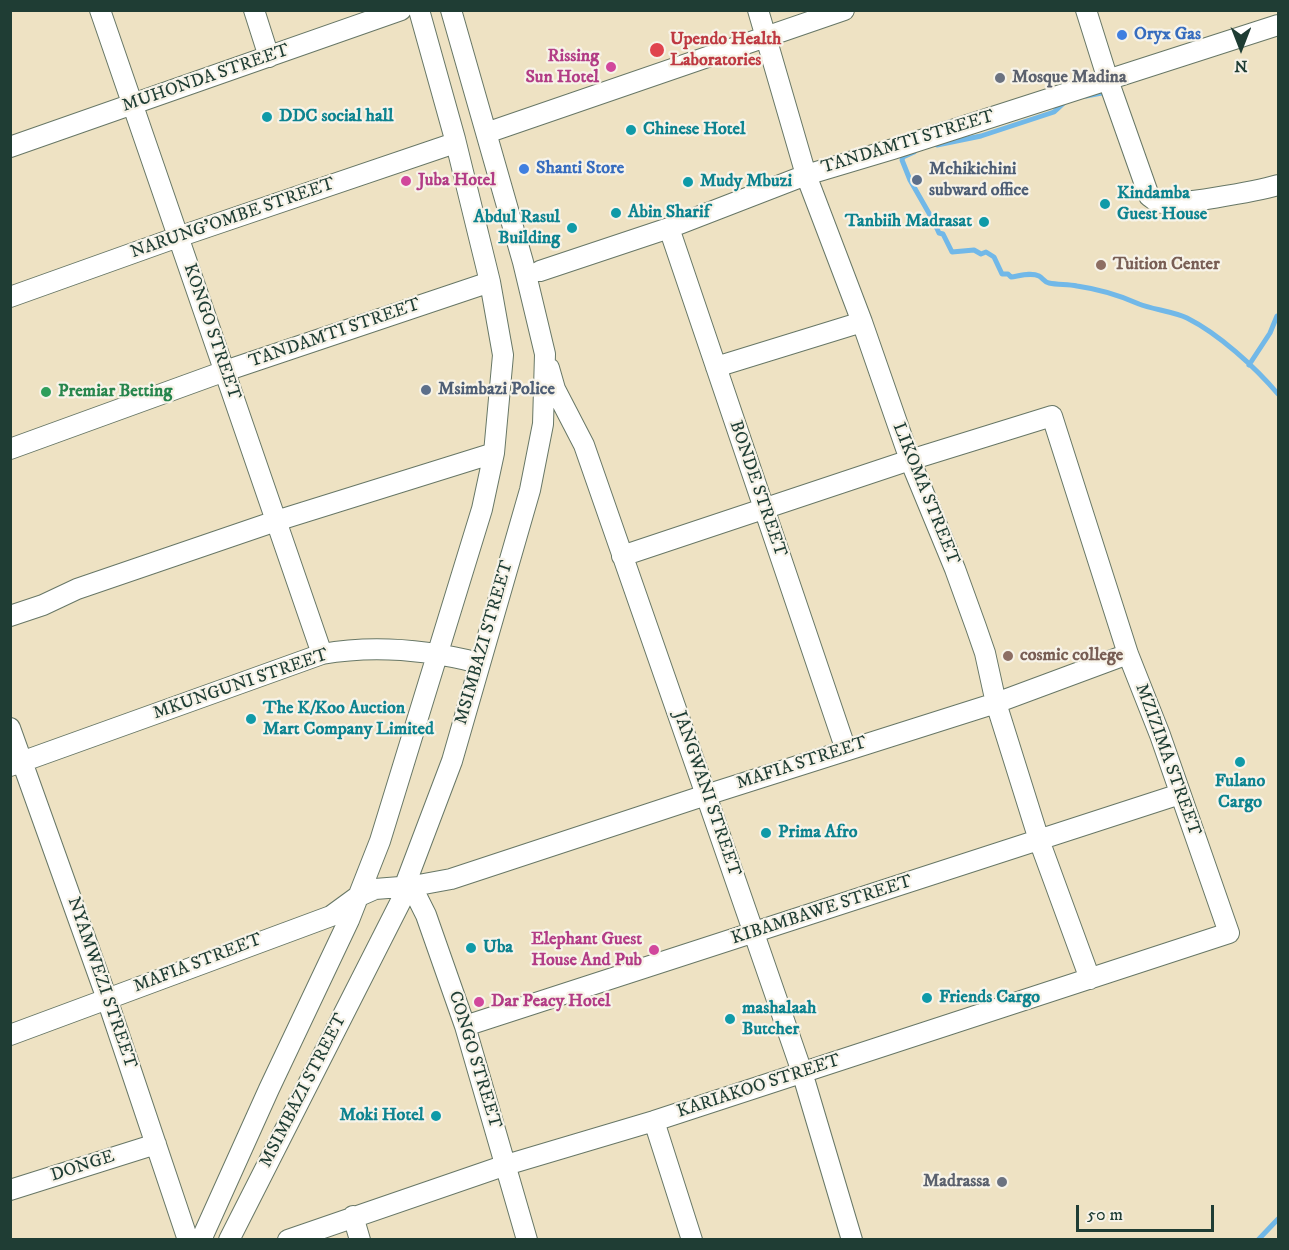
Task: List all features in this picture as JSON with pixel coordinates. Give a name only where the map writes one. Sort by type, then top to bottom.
[{"type":"street","name":"KONGO STREET","points":[[100,10],[322,654]]},
{"type":"street","points":[[254,10],[269,57]]},
{"type":"street","name":"MUHONDA STREET","points":[[10,147],[401,10]]},
{"type":"street","name":"MSIMBAZI STREET","points":[[201,1239],[349,920],[380,841],[482,509],[494,453],[502,355],[490,282],[420,10]]},
{"type":"street","name":"MSIMBAZI STREET","points":[[229,1239],[405,889],[452,761],[530,490],[543,424],[545,354],[523,261],[451,10]]},
{"type":"street","name":"LIKOMA STREET","points":[[758,10],[806,175],[862,322],[910,460],[973,617],[985,653],[996,703],[1039,840],[1090,979]]},
{"type":"street","points":[[492,131],[844,10]]},
{"type":"street","points":[[1086,10],[1149,196],[1158,203],[1169,203],[1227,196],[1278,185]]},
{"type":"street","name":"TANDAMTI STREET","points":[[540,271],[669,228],[806,175],[1278,25]]},
{"type":"street","name":"NARUNG'OMBE STREET","points":[[10,297],[448,145],[455,139]]},
{"type":"street","name":"BONDE STREET","points":[[669,228],[846,750]]},
{"type":"street","name":"TANDAMTI STREET","points":[[10,449],[225,371],[490,282]]},
{"type":"street","points":[[716,367],[862,322]]},
{"type":"street","name":"JANGWANI STREET","points":[[545,354],[555,389],[584,445],[754,933],[802,1072],[852,1239]]},
{"type":"street","name":"MZIZIMA STREET","points":[[910,460],[1052,416],[1128,654],[1160,735],[1229,933]]},
{"type":"street","points":[[10,616],[43,605],[77,589],[276,521],[494,453]]},
{"type":"street","points":[[622,556],[910,460]]},
{"type":"street","name":"MKUNGUNI STREET","points":[[16,764],[322,654],[348,650],[412,651],[479,663]]},
{"type":"street","name":"MAFIA STREET","points":[[10,1035],[319,921],[340,911],[357,897],[375,889],[405,889],[451,879],[996,703],[1128,654]]},
{"type":"street","name":"NYAMWEZI STREET","points":[[10,728],[16,764],[107,999],[188,1239]]},
{"type":"street","name":"KIBAMBAWE STREET","points":[[465,1026],[1180,794]]},
{"type":"street","name":"CONGO STREET","points":[[405,889],[414,893],[426,915],[465,1026],[527,1239]]},
{"type":"street","name":"KARIAKOO STREET","points":[[288,1239],[507,1165],[654,1121],[1229,933]]},
{"type":"street","points":[[654,1121],[692,1239]]},
{"type":"street","name":"DONGE","points":[[10,1190],[156,1144]]},
{"type":"street","points":[[353,1216],[360,1239]]},
{"type":"waterway","points":[[1086,96],[1107,92]]},
{"type":"waterway","points":[[937,145],[981,136],[1054,112],[1066,101]]},
{"type":"waterway","points":[[914,152],[903,157],[902,160],[910,180],[952,252],[974,250],[981,254],[986,252],[994,257],[1002,274],[1008,274],[1011,277],[1036,275],[1049,283],[1074,285],[1101,291],[1187,318],[1236,352],[1278,394]]},
{"type":"waterway","points":[[1249,365],[1270,333],[1277,316]]},
{"type":"waterway","points":[[1258,1240],[1278,1219]]},
{"type":"place","name":"Oryx Gas","points":[[1122,35]]},
{"type":"place","name":"Upendo Health Laboratories","points":[[657,50]]},
{"type":"place","name":"Rissing Sun Hotel","points":[[611,67]]},
{"type":"place","name":"Mosque Madina","points":[[1000,78]]},
{"type":"place","name":"DDC social hall","points":[[267,117]]},
{"type":"place","name":"Chinese Hotel","points":[[631,130]]},
{"type":"place","name":"Shanti Store","points":[[524,169]]},
{"type":"place","name":"Mchikichini subward office","points":[[917,180]]},
{"type":"place","name":"Juba Hotel","points":[[406,181]]},
{"type":"place","name":"Mudy Mbuzi","points":[[688,182]]},
{"type":"place","name":"Kindamba Guest House","points":[[1105,204]]},
{"type":"place","name":"Abin Sharif","points":[[616,213]]},
{"type":"place","name":"Tanbiih Madrasat","points":[[984,222]]},
{"type":"place","name":"Abdul Rasul Building","points":[[572,228]]},
{"type":"place","name":"Tuition Center","points":[[1101,265]]},
{"type":"place","name":"Msimbazi Police","points":[[426,390]]},
{"type":"place","name":"Premiar Betting","points":[[46,392]]},
{"type":"place","name":"cosmic college","points":[[1008,656]]},
{"type":"place","name":"The K/Koo Auction Mart Company Limited","points":[[251,719]]},
{"type":"place","name":"Fulano Cargo","points":[[1240,762]]},
{"type":"place","name":"Prima Afro","points":[[766,833]]},
{"type":"place","name":"Uba","points":[[471,948]]},
{"type":"place","name":"Elephant Guest House And Pub","points":[[654,950]]},
{"type":"place","name":"Friends Cargo","points":[[927,998]]},
{"type":"place","name":"Dar Peacy Hotel","points":[[479,1002]]},
{"type":"place","name":"mashalaah Butcher","points":[[730,1019]]},
{"type":"place","name":"Moki Hotel","points":[[436,1116]]},
{"type":"place","name":"Madrassa","points":[[1002,1182]]}]
